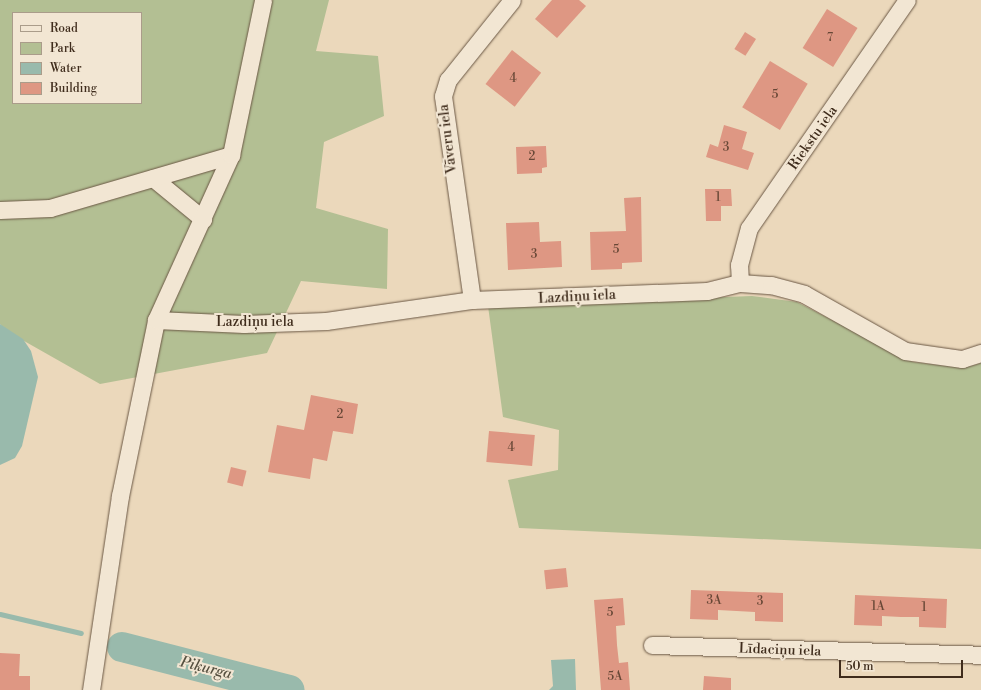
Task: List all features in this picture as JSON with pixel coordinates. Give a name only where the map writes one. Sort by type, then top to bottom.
[{"type":"street","points":[[91,690],[120,496],[156,320],[203,219],[230,155],[263,0]]},
{"type":"street","name":"Vāveru iela","points":[[472,300],[443,96],[448,80],[512,0]]},
{"type":"street","name":"Riekstu iela","points":[[740,283],[739,265],[749,228],[907,0]]},
{"type":"street","points":[[0,210],[50,208],[230,155]]},
{"type":"street","points":[[152,178],[203,219]]},
{"type":"street","name":"Lazdiņu iela","points":[[156,320],[244,324],[326,321],[472,300],[699,291],[740,283],[771,285],[804,294],[905,351],[962,359],[981,353]]},
{"type":"street","name":"Līdaciņu iela","points":[[652,645],[981,655]]},
{"type":"green space","points":[[0,0],[329,0],[316,51],[378,56],[384,116],[324,142],[316,208],[388,229],[387,289],[301,281],[267,353],[100,384],[10,333],[0,324]]},
{"type":"green space","points":[[752,296],[797,302],[913,362],[964,368],[981,363],[981,549],[519,528],[508,480],[558,470],[559,430],[503,417],[488,306]]},
{"type":"water","points":[[0,324],[23,339],[31,351],[38,377],[22,446],[15,458],[0,465]]},
{"type":"water","points":[[575,659],[576,690],[549,690],[553,686],[551,660]]},
{"type":"building","points":[[552,0],[579,0],[586,6],[557,38],[535,19]]},
{"type":"building","points":[[827,9],[858,28],[833,67],[803,48]]},
{"type":"building","points":[[745,32],[756,39],[745,56],[734,49]]},
{"type":"building","points":[[512,50],[541,73],[515,107],[486,84]]},
{"type":"building","points":[[770,61],[808,84],[780,130],[742,107]]},
{"type":"building","points":[[724,125],[747,132],[742,149],[754,153],[748,170],[706,157],[710,144],[718,147]]},
{"type":"building","points":[[546,146],[547,167],[542,168],[542,173],[517,174],[516,147]]},
{"type":"building","points":[[705,189],[731,189],[732,206],[721,206],[721,221],[706,221]]},
{"type":"building","points":[[641,197],[642,262],[622,263],[622,269],[591,270],[590,232],[626,231],[624,198]]},
{"type":"building","points":[[539,222],[540,242],[561,241],[562,267],[508,270],[506,223]]},
{"type":"building","points":[[311,395],[358,404],[353,434],[333,431],[327,461],[313,458],[310,479],[268,472],[277,425],[304,430]]},
{"type":"building","points":[[489,431],[535,435],[532,466],[486,462]]},
{"type":"building","points":[[231,467],[247,471],[243,486],[227,483]]},
{"type":"building","points":[[566,568],[568,587],[546,589],[544,570]]},
{"type":"building","points":[[691,590],[783,593],[783,622],[755,621],[755,612],[718,610],[718,620],[690,619]]},
{"type":"building","points":[[855,595],[947,599],[946,628],[919,627],[919,617],[882,616],[882,626],[854,625]]},
{"type":"building","points":[[623,598],[625,625],[616,626],[617,645],[619,663],[628,662],[630,690],[601,690],[594,600]]},
{"type":"building","points":[[0,653],[20,654],[19,676],[30,676],[30,690],[0,690]]},
{"type":"building","points":[[704,676],[731,678],[731,690],[703,690]]},
{"type":"waterway","name":"Piķurga","points":[[0,614],[81,633]]},
{"type":"waterway","name":"Piķurga","points":[[122,647],[290,690]]}]
